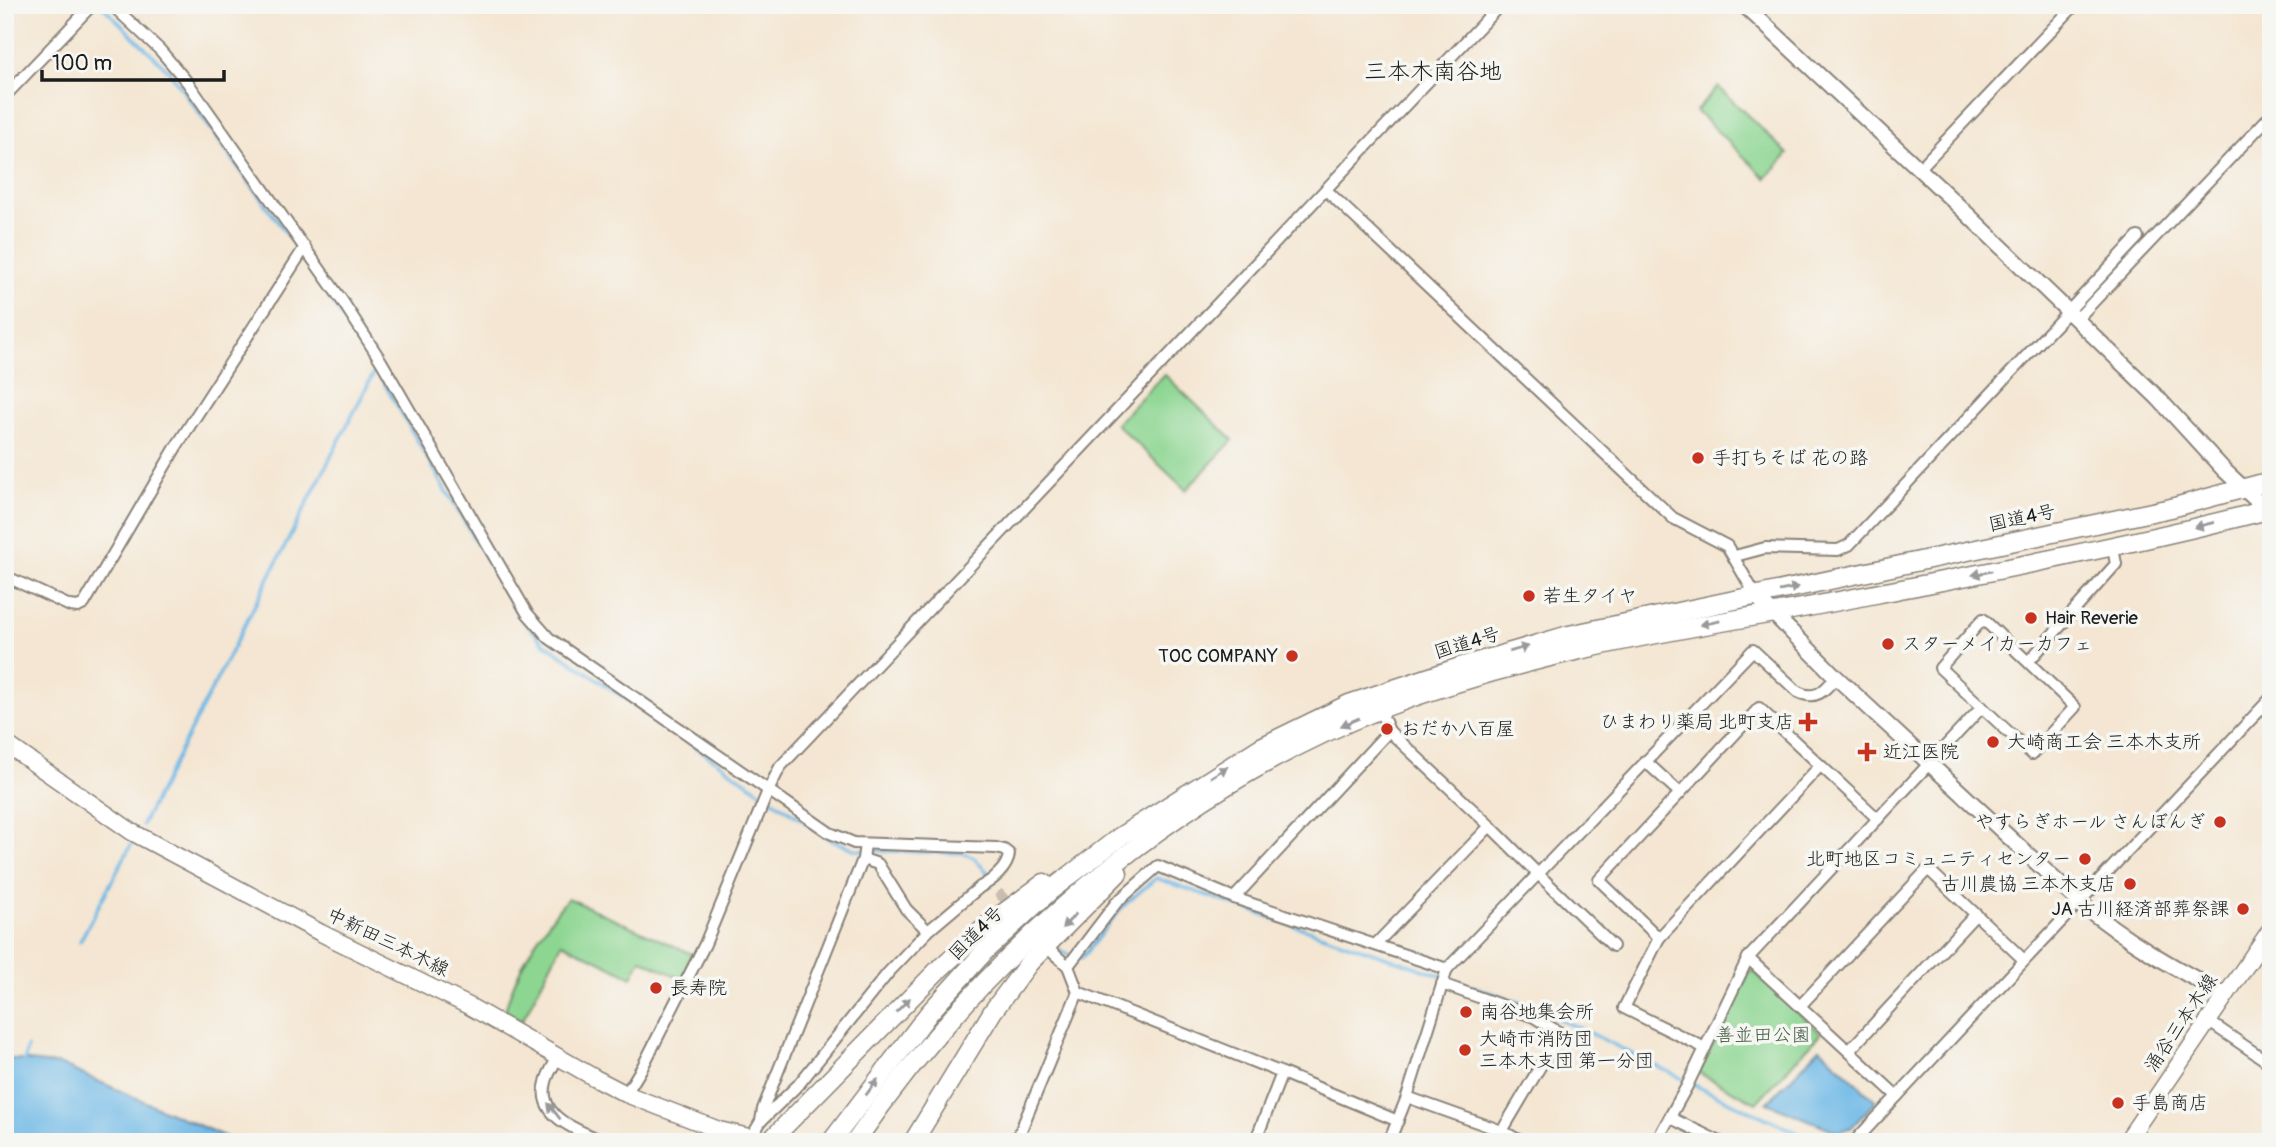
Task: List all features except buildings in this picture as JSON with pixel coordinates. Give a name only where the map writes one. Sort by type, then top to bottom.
[{"type":"highway","name":"国道4号","points":[[831,1142],[929,1013],[986,950],[1051,890],[1121,836],[1261,747],[1349,705],[1460,667],[1569,635],[2171,508],[2271,481]]},
{"type":"highway","name":"国道4号","points":[[855,1142],[909,1069],[1018,948],[1062,905],[1189,811],[1309,741],[1380,710],[1489,672],[1535,660],[1718,621],[2113,548],[2270,511]]},
{"type":"highway","points":[[770,1142],[936,972],[990,923],[1115,829],[1195,788]]},
{"type":"highway","points":[[913,1142],[993,1011],[1029,963],[1152,838]]},
{"type":"main road","name":"中新田三本木線","points":[[5,743],[132,832],[321,933],[451,996],[626,1094],[719,1130],[770,1142]]},
{"type":"main road","name":"涌谷三本木線","points":[[2126,1142],[2271,929]]},
{"type":"street","points":[[5,96],[92,5]]},
{"type":"street","points":[[112,5],[159,50],[188,83],[302,251],[382,361],[462,504],[534,624],[565,651],[766,795],[864,851],[878,864],[906,909],[928,931]]},
{"type":"street","points":[[626,1094],[705,944],[780,767],[1500,5]]},
{"type":"street","points":[[1744,5],[2158,398],[2245,489],[2270,511]]},
{"type":"street","points":[[1919,169],[2075,5]]},
{"type":"street","points":[[1735,556],[1765,548],[1838,551],[1849,545],[2271,115]]},
{"type":"street","points":[[1326,190],[1673,518],[1727,546],[1756,596],[1772,613],[1836,677],[2079,902],[2114,931],[2150,955],[2225,995]]},
{"type":"street","points":[[2072,316],[2138,237]]},
{"type":"street","points":[[5,576],[70,606],[78,607],[84,604],[176,447],[302,251]]},
{"type":"street","points":[[2028,662],[2116,564],[2113,548]]},
{"type":"street","points":[[1983,619],[2028,662],[2075,708],[2032,754],[1940,668],[1983,619]]},
{"type":"street","points":[[1389,1142],[1407,1097],[1445,977],[1645,761],[1753,650],[1805,696],[1815,696],[1823,692],[1836,677]]},
{"type":"street","points":[[1854,1142],[2271,698]]},
{"type":"street","points":[[1656,1142],[1689,1082],[1748,958],[1982,707]]},
{"type":"street","points":[[1659,938],[1599,880],[1759,708],[1878,820]]},
{"type":"street","points":[[1380,710],[1389,731],[1613,946]]},
{"type":"street","points":[[1234,898],[1389,731]]},
{"type":"street","points":[[1645,761],[1680,793]]},
{"type":"street","points":[[1705,1048],[1624,1008],[1659,938],[1820,766]]},
{"type":"street","points":[[1376,945],[1490,826]]},
{"type":"street","points":[[751,1138],[761,1121],[799,1084],[888,973],[928,931],[989,882],[1009,862],[1009,854],[1004,850],[967,846],[864,851]]},
{"type":"street","points":[[761,1121],[763,1109],[864,851]]},
{"type":"street","points":[[1068,966],[1116,903],[1158,866],[1234,898],[1376,945],[1534,1017],[1560,1032],[1502,1131]]},
{"type":"street","points":[[1800,1006],[1928,869],[2024,960]]},
{"type":"street","points":[[989,882],[998,892]]},
{"type":"street","points":[[1849,1051],[1976,914]]},
{"type":"street","points":[[1016,1142],[1078,992],[1068,966],[1053,953]]},
{"type":"street","points":[[1748,958],[1897,1096]]},
{"type":"street","points":[[1078,992],[1398,1121]]},
{"type":"street","points":[[2208,1021],[2271,1064]]},
{"type":"street","points":[[558,1057],[546,1080],[544,1094],[548,1106],[565,1124],[605,1142]]},
{"type":"street","points":[[1255,1142],[1282,1073]]},
{"type":"street","points":[[1407,1097],[1502,1131],[1522,1142]]},
{"type":"street","points":[[1671,1118],[1720,1142]]},
{"type":"green space","points":[[1718,87],[1788,154],[1766,178],[1696,111]]},
{"type":"green space","points":[[1164,374],[1233,440],[1186,490],[1116,424]]},
{"type":"green space","points":[[568,898],[692,954],[682,979],[641,959],[632,977],[562,943],[522,1021],[505,1011],[530,951]]},
{"type":"green space","name":"善並田公園","points":[[1751,969],[1821,1033],[1756,1103],[1699,1073]]},
{"type":"water","points":[[1820,1048],[1876,1101],[1852,1127],[1838,1132],[1767,1103]]},
{"type":"water","points":[[5,1058],[61,1065],[237,1142],[5,1142]]},
{"type":"waterway","points":[[101,5],[169,71],[299,251]]},
{"type":"waterway","points":[[303,257],[376,369],[518,614],[543,642],[831,840],[857,850],[963,853],[974,858],[989,874]]},
{"type":"waterway","points":[[142,825],[376,369]]},
{"type":"waterway","points":[[80,941],[131,845]]},
{"type":"waterway","points":[[1079,958],[1081,959],[1122,907],[1156,878],[1521,1003],[1584,1030],[1818,1142]]},
{"type":"waterway","points":[[1057,949],[1070,955]]},
{"type":"waterway","points":[[24,1065],[27,1047]]},
{"type":"tunnel","points":[[998,892],[1013,909]]},
{"type":"place","name":"手打ちそば 花の路","points":[[1698,458]]},
{"type":"place","name":"若生タイヤ","points":[[1529,596]]},
{"type":"place","name":"Hair Reverie","points":[[2031,618]]},
{"type":"place","name":"スターメイカーカフェ","points":[[1888,644]]},
{"type":"place","name":"TOC COMPANY","points":[[1292,656]]},
{"type":"place","name":"ひまわり薬局 北町支店","points":[[1808,722]]},
{"type":"place","name":"おだか八百屋","points":[[1387,729]]},
{"type":"place","name":"大崎商工会 三本木支所","points":[[1993,742]]},
{"type":"place","name":"近江医院","points":[[1867,752]]},
{"type":"place","name":"やすらぎホール さんぼんぎ","points":[[2220,822]]},
{"type":"place","name":"北町地区コミュニティセンター","points":[[2085,859]]},
{"type":"place","name":"古川農協 三本木支店","points":[[2130,884]]},
{"type":"place","name":"JA 古川経済部葬祭課","points":[[2243,909]]},
{"type":"place","name":"長寿院","points":[[656,988]]},
{"type":"place","name":"南谷地集会所","points":[[1466,1012]]},
{"type":"place","name":"大崎市消防団 三本木支団 第一分団","points":[[1465,1050]]},
{"type":"place","name":"手島商店","points":[[2118,1103]]},
{"type":"district","name":"三本木南谷地","points":[[1433,71]]}]
